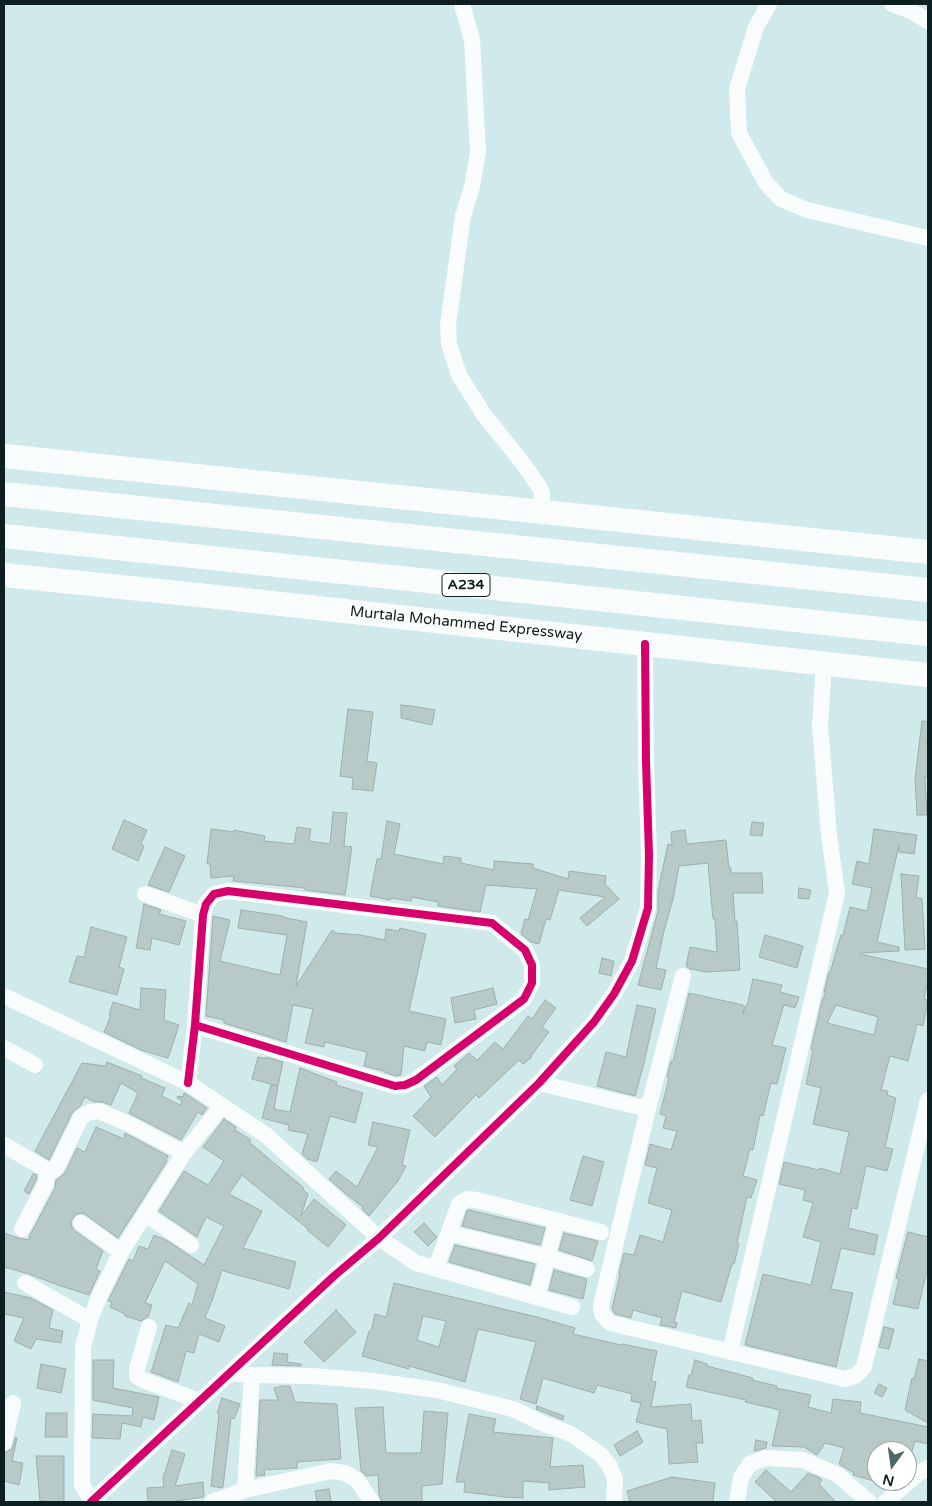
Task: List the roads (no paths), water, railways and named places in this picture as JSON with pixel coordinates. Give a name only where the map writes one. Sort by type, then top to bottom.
[{"type":"highway","points":[[4,456],[928,552]]},
{"type":"highway","points":[[4,494],[928,590]]},
{"type":"highway","name":"A234","points":[[4,536],[928,634]]},
{"type":"highway","name":"Murtala Mohammed Expressway","points":[[4,575],[928,675]]},
{"type":"street","points":[[462,4],[472,40],[478,152],[472,187],[463,216],[448,325],[449,344],[459,375],[484,415],[522,462],[540,488],[542,493],[542,512]]},
{"type":"street","points":[[769,4],[756,27],[737,89],[739,133],[766,182],[781,199],[807,210],[928,238]]},
{"type":"street","points":[[892,4],[928,21]]},
{"type":"street","points":[[222,1106],[184,1153],[121,1252],[90,1320],[82,1348],[82,1485],[92,1502],[334,1276],[379,1238],[539,1083],[594,1022],[614,994],[632,961],[648,908],[649,855],[645,644]]},
{"type":"street","points":[[730,1352],[837,893],[829,835],[820,726],[824,663]]},
{"type":"street","points":[[188,1084],[195,1025],[203,916],[206,904],[214,894],[228,891],[492,923],[526,950],[532,965],[532,982],[524,999],[416,1080],[405,1086],[395,1086],[195,1025]]},
{"type":"street","points":[[145,894],[203,916]]},
{"type":"street","points":[[683,976],[648,1109],[601,1305],[602,1314],[610,1323],[845,1379],[855,1376],[864,1367],[928,1100]]},
{"type":"street","points":[[4,996],[188,1084],[222,1106],[266,1135],[379,1238],[416,1263],[572,1307]]},
{"type":"street","points":[[4,1048],[34,1065]]},
{"type":"street","points":[[539,1083],[648,1109]]},
{"type":"street","points":[[4,1145],[47,1170],[53,1171],[81,1117],[90,1112],[99,1111],[131,1125],[184,1153]]},
{"type":"street","points":[[22,1229],[46,1182],[47,1170]]},
{"type":"street","points":[[436,1268],[459,1204],[468,1199],[601,1232]]},
{"type":"street","points":[[145,1214],[191,1245]]},
{"type":"street","points":[[537,1298],[557,1220]]},
{"type":"street","points":[[81,1223],[121,1252]]},
{"type":"street","points":[[449,1234],[588,1269]]},
{"type":"street","points":[[25,1283],[90,1320]]},
{"type":"street","points":[[149,1327],[137,1369],[137,1376],[199,1401]]},
{"type":"street","points":[[229,1373],[312,1376],[372,1381],[436,1390],[513,1410],[571,1434],[600,1454],[610,1465],[615,1479],[614,1502]]},
{"type":"street","points":[[245,1490],[252,1375]]},
{"type":"street","points":[[4,1443],[13,1403]]},
{"type":"street","points":[[737,1502],[741,1477],[750,1464],[765,1458],[803,1460],[838,1475],[869,1502]]},
{"type":"street","points":[[885,1502],[928,1468]]},
{"type":"street","points":[[212,1502],[245,1490],[331,1471],[345,1473],[357,1480],[372,1502]]}]
